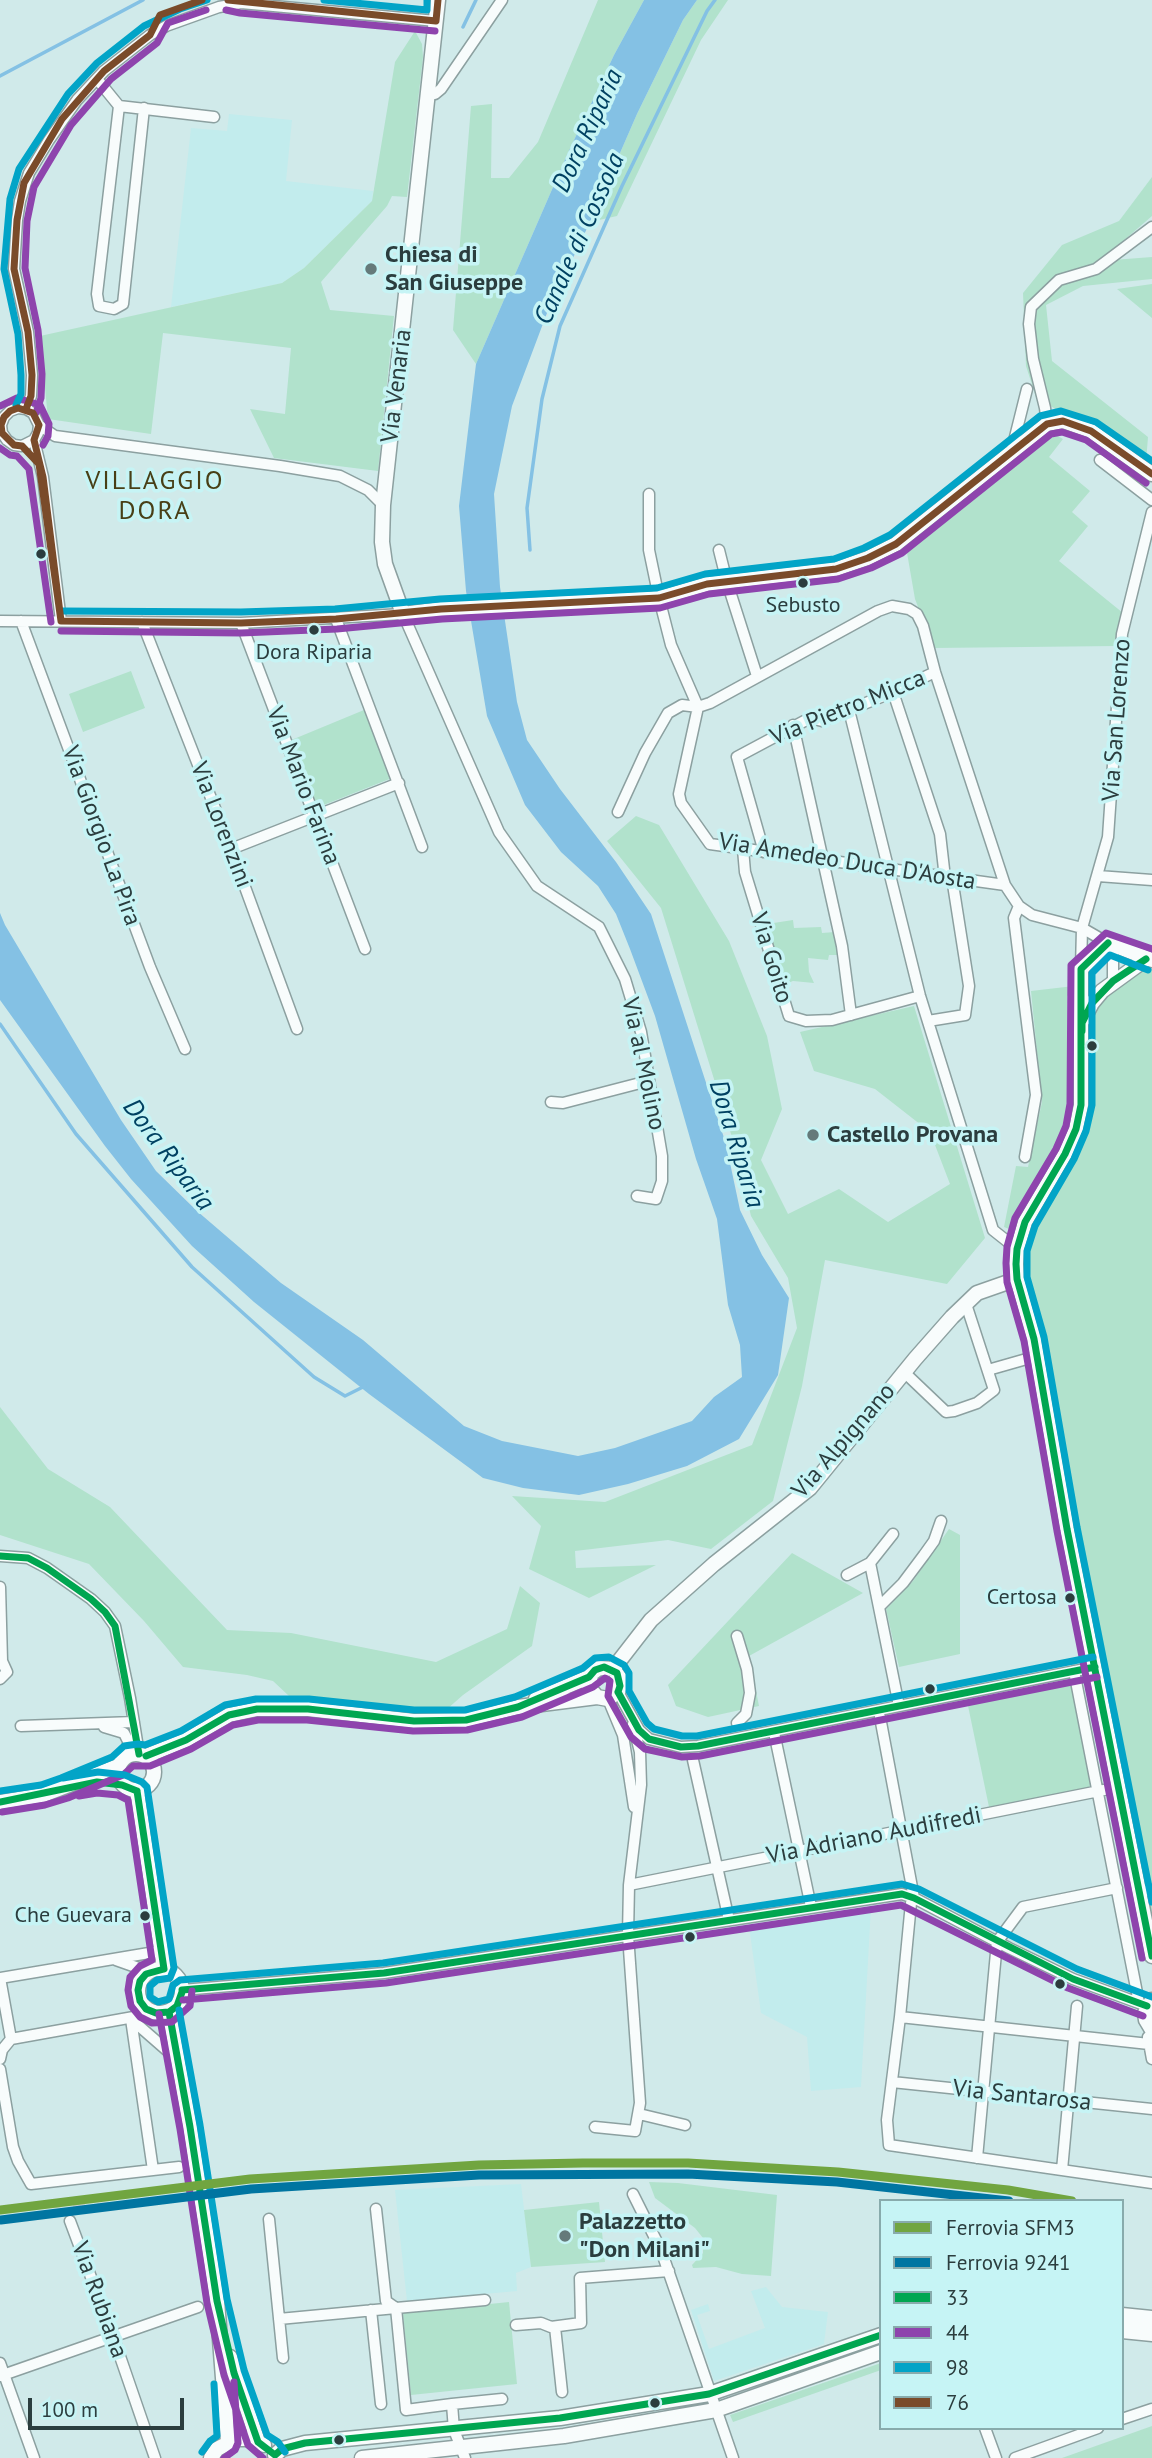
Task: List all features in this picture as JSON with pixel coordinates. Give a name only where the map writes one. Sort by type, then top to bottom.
[{"type":"street","name":"Via Venaria","points":[[438,0],[383,505],[382,542],[385,564],[402,614],[466,757]]},
{"type":"street","points":[[428,94],[435,94],[441,89],[502,0]]},
{"type":"street","points":[[26,409],[32,396],[32,375],[28,332],[14,269],[16,220],[20,201],[29,173],[48,139],[77,100],[97,79],[150,35],[193,15],[230,5],[243,3],[436,21]]},
{"type":"street","points":[[97,79],[119,106],[97,294],[99,306],[114,309],[123,304],[144,108]]},
{"type":"street","points":[[119,106],[214,117]]},
{"type":"street","points":[[1046,424],[1045,408],[1032,359],[1031,307],[1059,280],[1096,269],[1152,227]]},
{"type":"street","points":[[1011,453],[1027,389]]},
{"type":"street","points":[[26,409],[37,418],[38,433],[34,440],[22,446],[14,445],[7,440],[1,425],[10,411],[26,409]]},
{"type":"street","points":[[0,621],[241,623],[336,619],[441,609],[659,598],[707,584],[836,569],[868,558],[896,544],[1046,424],[1063,421],[1091,430],[1152,474]]},
{"type":"street","points":[[39,425],[55,436],[340,476],[368,490],[383,505]]},
{"type":"street","points":[[34,440],[43,477],[61,621]]},
{"type":"street","points":[[22,446],[39,464]]},
{"type":"street","points":[[1100,460],[1152,500]]},
{"type":"street","points":[[649,494],[649,550],[659,598],[671,645],[698,707]]},
{"type":"street","name":"Via San Lorenzo","points":[[1081,969],[1082,928],[1108,837],[1111,814],[1122,634],[1152,512]]},
{"type":"street","points":[[719,550],[757,676]]},
{"type":"street","points":[[618,812],[645,753],[668,713],[682,705],[698,707],[710,704],[861,619],[892,607],[909,609],[917,614],[1005,885],[1019,905],[1032,915],[1082,928],[1110,944],[1149,959]]},
{"type":"street","points":[[336,619],[422,846]]},
{"type":"street","name":"Via Giorgio La Pira","points":[[21,621],[150,967],[185,1049]]},
{"type":"street","name":"Via Lorenzini","points":[[142,622],[298,1029]]},
{"type":"street","name":"Via Mario Farina","points":[[241,623],[365,949]]},
{"type":"street","name":"Via Pietro Micca","points":[[764,852],[737,757],[810,718],[822,721],[935,672]]},
{"type":"street","points":[[893,692],[940,834],[969,986],[965,1015],[928,1021]]},
{"type":"street","name":"Via Amedeo Duca D'Aosta","points":[[698,707],[679,794],[681,803],[710,845],[1005,885]]},
{"type":"street","points":[[849,710],[920,996],[993,1230],[1017,1249]]},
{"type":"street","points":[[793,726],[842,946],[850,1014]]},
{"type":"street","name":"Via al Molino","points":[[466,757],[499,832],[537,886],[598,927],[625,979],[641,1032],[662,1156],[662,1181],[656,1199],[637,1196]]},
{"type":"street","points":[[231,849],[399,783]]},
{"type":"street","name":"Via Goito","points":[[743,849],[745,872],[789,1016],[806,1021],[832,1020],[920,996]]},
{"type":"street","points":[[1098,876],[1152,880]]},
{"type":"street","points":[[1019,905],[1014,918],[1036,1095],[1025,1157]]},
{"type":"street","points":[[1110,944],[1081,969],[1081,1105],[1076,1129],[1065,1154],[1025,1222],[1017,1249],[1017,1279],[1037,1356],[1119,1787],[1146,1891],[1152,1956]]},
{"type":"street","points":[[1110,944],[1113,981]]},
{"type":"street","points":[[1082,1023],[1091,1003],[1113,981],[1149,959]]},
{"type":"street","points":[[551,1102],[563,1103],[649,1082]]},
{"type":"street","name":"Via Alpignano","points":[[613,1669],[651,1620],[714,1564],[810,1488],[904,1372],[977,1293],[1017,1279]]},
{"type":"street","points":[[904,1372],[946,1412],[977,1403],[994,1390],[966,1304]]},
{"type":"street","points":[[988,1370],[1037,1356]]},
{"type":"street","points":[[879,1607],[903,1583],[924,1555],[934,1541],[941,1521]]},
{"type":"street","points":[[847,1575],[870,1563],[892,1534]]},
{"type":"street","points":[[0,1556],[28,1558],[47,1568],[91,1599],[115,1626],[134,1722],[137,1760]]},
{"type":"street","points":[[870,1563],[899,1706]]},
{"type":"street","points":[[0,1587],[2,1661],[7,1672],[0,1679]]},
{"type":"street","points":[[737,1636],[747,1669],[750,1693],[746,1714],[737,1723]]},
{"type":"street","points":[[0,1802],[43,1795],[65,1788],[186,1740],[216,1721],[257,1709],[308,1709],[414,1721],[466,1720],[518,1707],[608,1696],[620,1678],[613,1669],[599,1668],[589,1677],[518,1707]]},
{"type":"street","points":[[589,1677],[589,1688],[608,1696],[631,1714],[639,1730],[649,1739],[681,1747],[698,1746],[1095,1668]]},
{"type":"street","points":[[1074,1671],[1117,1888],[1148,2017],[1152,2059]]},
{"type":"street","points":[[608,1696],[624,1735],[636,1823]]},
{"type":"street","points":[[595,2127],[635,2131],[640,2103],[628,1935],[629,1885],[640,1804],[641,1763],[631,1714]]},
{"type":"street","points":[[880,1717],[914,1898],[911,1903],[887,2120],[889,2145],[1152,2183]]},
{"type":"street","points":[[21,1726],[134,1722]]},
{"type":"street","points":[[65,1788],[97,1782],[122,1785],[138,1791],[151,1783],[124,1733],[91,1724]]},
{"type":"street","points":[[775,1737],[811,1907]]},
{"type":"street","points":[[693,1759],[729,1920]]},
{"type":"street","points":[[122,1785],[118,1777],[137,1760]]},
{"type":"street","name":"Via Adriano Audifredi","points":[[629,1885],[1119,1787]]},
{"type":"street","points":[[138,1791],[161,1951],[157,1970],[140,1981],[138,1990],[140,2001],[146,2009],[162,2012]]},
{"type":"street","points":[[977,2158],[997,1942],[1023,1907],[1117,1888]]},
{"type":"street","points":[[183,1990],[384,1973],[902,1894],[1148,2017]]},
{"type":"street","points":[[11,2039],[0,1978],[161,1951]]},
{"type":"street","points":[[0,2059],[2,2050],[11,2039],[162,2012],[181,2000],[183,1990],[175,1975],[114,1959]]},
{"type":"street","points":[[1062,2170],[1077,2006]]},
{"type":"street","points":[[162,2012],[178,2060],[217,2301],[233,2373],[258,2442]]},
{"type":"street","points":[[900,2017],[1074,2035],[1148,2017]]},
{"type":"street","points":[[131,2019],[178,2060]]},
{"type":"street","points":[[131,2019],[153,2170]]},
{"type":"street","points":[[0,2069],[10,2136],[18,2161],[31,2184],[179,2167]]},
{"type":"street","name":"Via Santarosa","points":[[892,2082],[1152,2109]]},
{"type":"street","points":[[639,2114],[685,2125]]},
{"type":"street","points":[[632,2194],[661,2250],[733,2458]]},
{"type":"street","points":[[376,2209],[386,2301],[396,2308],[406,2410],[502,2399]]},
{"type":"street","points":[[269,2219],[283,2358]]},
{"type":"street","name":"Via Rubiana","points":[[69,2221],[113,2336],[155,2458]]},
{"type":"street","points":[[516,2325],[541,2322],[551,2327],[581,2323],[580,2278],[669,2271]]},
{"type":"street","points":[[217,2301],[228,2442]]},
{"type":"street","points":[[279,2319],[485,2301]]},
{"type":"street","points":[[34,2458],[1,2371],[198,2307]]},
{"type":"street","points":[[371,2310],[380,2404]]},
{"type":"street","points":[[1124,2315],[1152,2316]]},
{"type":"street","points":[[1124,2315],[1152,2326]]},
{"type":"street","points":[[555,2326],[562,2392]]},
{"type":"street","points":[[1124,2333],[1152,2336]]},
{"type":"street","points":[[211,2458],[217,2449],[228,2442],[244,2439],[258,2442],[276,2456],[282,2449],[305,2443],[560,2418],[709,2394],[879,2335]]},
{"type":"street","points":[[362,2458],[464,2453],[716,2410],[879,2353]]},
{"type":"street","points":[[452,2404],[454,2430],[464,2453]]},
{"type":"street","points":[[1124,2418],[1152,2409]]},
{"type":"street","points":[[986,2430],[996,2458]]},
{"type":"street","points":[[1015,2458],[1092,2430]]},
{"type":"shaded area","points":[[229,114],[292,120],[286,181],[373,191],[372,201],[304,268],[282,283],[171,307],[191,128],[227,131]]},
{"type":"shaded area","points":[[871,1907],[861,2087],[811,2091],[807,2037],[761,2013],[749,1926]]},
{"type":"shaded area","points":[[521,2184],[531,2267],[516,2273],[517,2291],[407,2301],[395,2190]]},
{"type":"shaded area","points":[[766,2287],[782,2307],[828,2312],[824,2344],[714,2381],[691,2310],[708,2304],[710,2311],[697,2315],[709,2349],[765,2328],[751,2291]]},
{"type":"green space","points":[[598,0],[644,0],[614,55],[567,155],[476,364],[453,330],[471,106],[492,104],[491,178],[509,178],[538,142]]},
{"type":"green space","points":[[697,0],[728,0],[701,40],[617,216],[590,222],[637,114],[683,20]]},
{"type":"green space","points":[[415,31],[422,44],[423,57],[407,197],[392,196],[387,206],[321,282],[330,310],[394,316],[378,471],[274,458],[250,409],[285,414],[291,348],[163,333],[151,434],[48,419],[40,336],[282,283],[304,268],[372,201],[395,62]]},
{"type":"green space","points":[[1152,177],[1152,216],[1100,261],[1152,257],[1152,279],[1083,286],[1046,305],[1052,361],[1148,437],[1146,462],[1132,449],[1036,397],[1026,366],[1023,293],[1062,245],[1119,221]]},
{"type":"green space","points":[[1152,284],[1152,318],[1117,289]]},
{"type":"green space","points":[[1052,433],[1063,439],[1049,457],[1090,491],[1072,512],[1088,526],[1059,561],[1123,613],[1116,646],[934,648],[915,599],[906,547]]},
{"type":"green space","points":[[131,671],[145,708],[83,732],[69,694]]},
{"type":"green space","points":[[364,710],[392,778],[316,808],[289,741]]},
{"type":"green space","points":[[636,816],[659,825],[729,941],[767,1036],[782,1109],[761,1160],[788,1214],[839,1189],[888,1222],[950,1184],[930,1132],[875,1089],[814,1071],[800,1032],[914,1006],[985,1238],[947,1284],[825,1260],[802,1386],[773,1501],[711,1549],[668,1540],[575,1551],[576,1568],[656,1565],[589,1598],[529,1569],[541,1526],[512,1496],[605,1502],[752,1445],[797,1328],[788,1278],[751,1216],[731,1134],[661,908],[607,841]]},
{"type":"green space","points":[[793,920],[794,928],[821,927],[822,933],[835,932],[839,955],[829,955],[828,960],[808,958],[809,972],[814,983],[793,981],[783,985],[767,924]]},
{"type":"green space","points":[[1142,968],[1152,969],[1152,1921],[1059,1449],[1027,1266],[1033,1224],[1071,1160],[1084,1131],[1089,1105],[1090,1016],[1115,986]]},
{"type":"green space","points":[[1074,986],[1074,991],[1067,996],[1067,1042],[1076,1059],[1070,1126],[1058,1154],[1037,1185],[1014,1231],[1004,1227],[1016,1166],[1028,1167],[1042,1102],[1031,991]]},
{"type":"green space","points":[[0,1407],[48,1469],[110,1507],[227,1630],[291,1633],[436,1662],[507,1629],[520,1586],[540,1603],[532,1646],[446,1710],[289,1696],[273,1681],[183,1667],[144,1621],[89,1564],[0,1535]]},
{"type":"green space","points":[[949,1529],[960,1535],[960,1654],[899,1667],[886,1609],[913,1581]]},
{"type":"green space","points":[[792,1553],[863,1593],[749,1656],[759,1706],[708,1717],[676,1706],[668,1685]]},
{"type":"green space","points":[[1071,1681],[1092,1787],[989,1807],[967,1701]]},
{"type":"green space","points":[[649,2182],[777,2195],[771,2276],[742,2274],[716,2267],[693,2268],[692,2265],[703,2253],[703,2238],[695,2228],[655,2198]]},
{"type":"green space","name":"Palazzetto \"Don Milani\"","points":[[599,2202],[605,2262],[531,2267],[524,2210]]},
{"type":"green space","points":[[509,2302],[517,2384],[411,2395],[403,2313]]},
{"type":"green space","points":[[879,2364],[879,2371],[733,2422],[730,2415]]},
{"type":"green space","points":[[1152,2426],[1152,2458],[1062,2458]]},
{"type":"water","points":[[644,0],[697,0],[683,20],[637,114],[547,313],[512,406],[494,494],[500,587],[517,702],[527,740],[651,914],[726,1144],[740,1210],[762,1255],[789,1298],[778,1375],[739,1439],[687,1466],[579,1495],[523,1488],[483,1478],[369,1394],[254,1302],[192,1246],[105,1146],[0,1000],[0,913],[121,1120],[156,1171],[197,1211],[281,1283],[363,1340],[464,1426],[502,1441],[578,1456],[615,1448],[692,1421],[714,1397],[742,1377],[740,1345],[728,1305],[717,1219],[696,1159],[655,1016],[630,949],[616,914],[598,886],[561,852],[525,805],[487,716],[466,591],[459,506],[476,364],[567,155],[614,55]]},
{"type":"waterway","points":[[0,76],[143,0]]},
{"type":"waterway","points":[[463,27],[476,0]]},
{"type":"waterway","name":"Canale di Cossola","points":[[530,550],[527,508],[542,399],[560,326],[622,186],[707,11],[715,0]]},
{"type":"waterway","points":[[0,1024],[76,1134],[192,1267],[314,1377],[345,1396],[365,1386]]},
{"type":"railway","points":[[25,2207],[108,2204]]},
{"type":"rail line","name":"SFM3","points":[[0,2210],[250,2179],[479,2165],[583,2163],[688,2163],[838,2172],[1008,2190],[1060,2199]]},
{"type":"rail line","name":"9241","points":[[1,2220],[251,2189],[479,2175],[688,2174],[837,2182],[991,2199]]},
{"type":"transit line","name":"76","points":[[26,409],[31,396],[32,375],[28,332],[14,269],[17,220],[24,183],[62,119],[104,71],[150,35],[160,15],[202,0]]},
{"type":"transit line","name":"98","points":[[16,405],[21,394],[18,334],[4,269],[10,199],[19,169],[68,94],[97,63],[144,26],[207,0]]},
{"type":"transit line","name":"76","points":[[228,0],[436,21],[438,0]]},
{"type":"transit line","name":"98","points":[[324,0],[427,10],[427,0]]},
{"type":"transit line","name":"44","points":[[36,413],[41,398],[42,374],[38,330],[25,268],[27,221],[34,187],[71,125],[111,79],[157,43],[168,23],[206,10]]},
{"type":"transit line","name":"44","points":[[226,10],[435,31]]},
{"type":"transit line","name":"44","points":[[0,406],[17,398],[40,405],[49,424],[48,436],[43,445]]},
{"type":"transit line","name":"76","points":[[18,408],[33,413],[39,425],[34,440],[43,477],[61,621],[39,464],[22,446],[14,445],[2,433],[4,417],[18,408]]},
{"type":"transit line","name":"98","points":[[61,611],[241,612],[335,609],[440,599],[657,588],[705,574],[834,559],[890,535],[1040,416],[1061,411],[1096,422],[1152,461]]},
{"type":"transit line","name":"76","points":[[61,621],[241,623],[659,598],[707,584],[836,569],[868,558],[896,544],[1047,424],[1063,421],[1091,431],[1152,474]]},
{"type":"transit line","name":"44","points":[[61,631],[241,633],[660,608],[709,594],[838,579],[871,568],[902,553],[1051,434],[1062,432],[1086,440],[1146,483]]},
{"type":"transit line","name":"44","points":[[0,448],[17,456],[29,469],[51,622]]},
{"type":"transit line","name":"44","points":[[1142,1958],[1057,1531],[1024,1341],[1007,1282],[1006,1263],[1007,1247],[1015,1218],[1056,1149],[1066,1126],[1070,1104],[1071,965],[1106,933],[1152,949]]},
{"type":"transit line","name":"33","points":[[1108,943],[1081,969],[1081,1105],[1076,1129],[1065,1154],[1025,1222],[1017,1249],[1016,1264],[1017,1279],[1034,1339],[1067,1529],[1152,1956]]},
{"type":"transit line","name":"98","points":[[1148,970],[1110,955],[1092,973],[1092,1105],[1086,1131],[1074,1159],[1035,1226],[1027,1251],[1027,1277],[1044,1337],[1077,1527],[1152,1902]]},
{"type":"transit line","name":"33","points":[[1082,1031],[1082,1023],[1092,1003],[1113,981],[1146,959]]},
{"type":"transit line","name":"33","points":[[0,1556],[28,1558],[47,1568],[91,1599],[115,1626],[139,1754]]},
{"type":"transit line","name":"98","points":[[0,1791],[41,1785],[61,1778],[112,1757],[124,1746],[145,1745],[181,1731],[225,1705],[256,1699],[309,1699],[414,1710],[465,1710],[515,1697],[583,1668],[595,1658],[609,1657],[624,1665],[629,1673],[629,1691],[647,1723],[654,1729],[682,1736],[697,1736],[1093,1657]]},
{"type":"transit line","name":"33","points":[[146,1756],[186,1740],[229,1715],[257,1709],[308,1709],[414,1721],[466,1720],[518,1707],[589,1677],[595,1670],[604,1667],[617,1673],[620,1686],[618,1692]]},
{"type":"transit line","name":"33","points":[[618,1692],[639,1730],[649,1739],[681,1747],[698,1746],[1095,1667]]},
{"type":"transit line","name":"44","points":[[2,1812],[68,1798],[123,1775],[133,1766],[150,1766],[191,1749],[233,1725],[258,1720],[307,1720],[413,1731],[467,1730],[522,1717],[593,1687],[605,1678],[610,1681],[608,1696],[631,1737],[645,1749],[682,1757],[700,1756],[1097,1677]]},
{"type":"transit line","name":"98","points":[[63,1778],[98,1772],[125,1775],[147,1787],[174,1968],[170,1978],[157,1980],[150,1986],[150,1997],[158,2002],[169,1999],[173,1985],[180,1980],[383,1963],[902,1884],[919,1889],[1077,1969],[1152,1997]]},
{"type":"transit line","name":"33","points":[[0,1802],[97,1782],[122,1785],[137,1791]]},
{"type":"transit line","name":"33","points":[[137,1791],[164,1969]]},
{"type":"transit line","name":"44","points":[[79,1796],[97,1793],[118,1795],[128,1800],[152,1960],[140,1966],[130,1977],[128,1990],[131,2006],[140,2017],[152,2023],[172,2022],[190,2006],[192,1991]]},
{"type":"transit line","name":"33","points":[[182,1990],[384,1973],[902,1894],[1073,1979],[1147,2006]]},
{"type":"transit line","name":"44","points":[[183,2000],[386,1983],[901,1905],[1068,1988],[1143,2016]]},
{"type":"transit line","name":"33","points":[[164,1969],[146,1974],[140,1981],[140,2001],[146,2009],[156,2013],[169,2012],[177,2006],[182,1992]]},
{"type":"transit line","name":"98","points":[[179,2010],[227,2299],[244,2370],[267,2435],[278,2442],[285,2452]]},
{"type":"transit line","name":"33","points":[[169,2012],[217,2301],[234,2373],[258,2442],[275,2455]]},
{"type":"transit line","name":"44","points":[[159,2014],[207,2303],[224,2375],[248,2445],[263,2458]]},
{"type":"transit line","name":"33","points":[[275,2455],[282,2449],[305,2443],[560,2418],[709,2394],[879,2336]]},
{"type":"transit line","name":"44","points":[[224,2458],[235,2450],[238,2443],[234,2382]]},
{"type":"transit line","name":"98","points":[[202,2452],[217,2436],[214,2384]]},
{"type":"place","name":"Chiesa di San Giuseppe","points":[[371,269]]},
{"type":"place","name":"Sebusto","points":[[803,583]]},
{"type":"place","name":"Dora Riparia","points":[[314,630]]},
{"type":"place","name":"Castello Provana","points":[[813,1135]]},
{"type":"place","name":"Certosa","points":[[1070,1598]]},
{"type":"place","name":"Che Guevara","points":[[145,1916]]},
{"type":"place","name":"Palazzetto \"Don Milani\"","points":[[565,2236]]},
{"type":"district","name":"VILLAGGIO DORA","points":[[155,497]]}]
